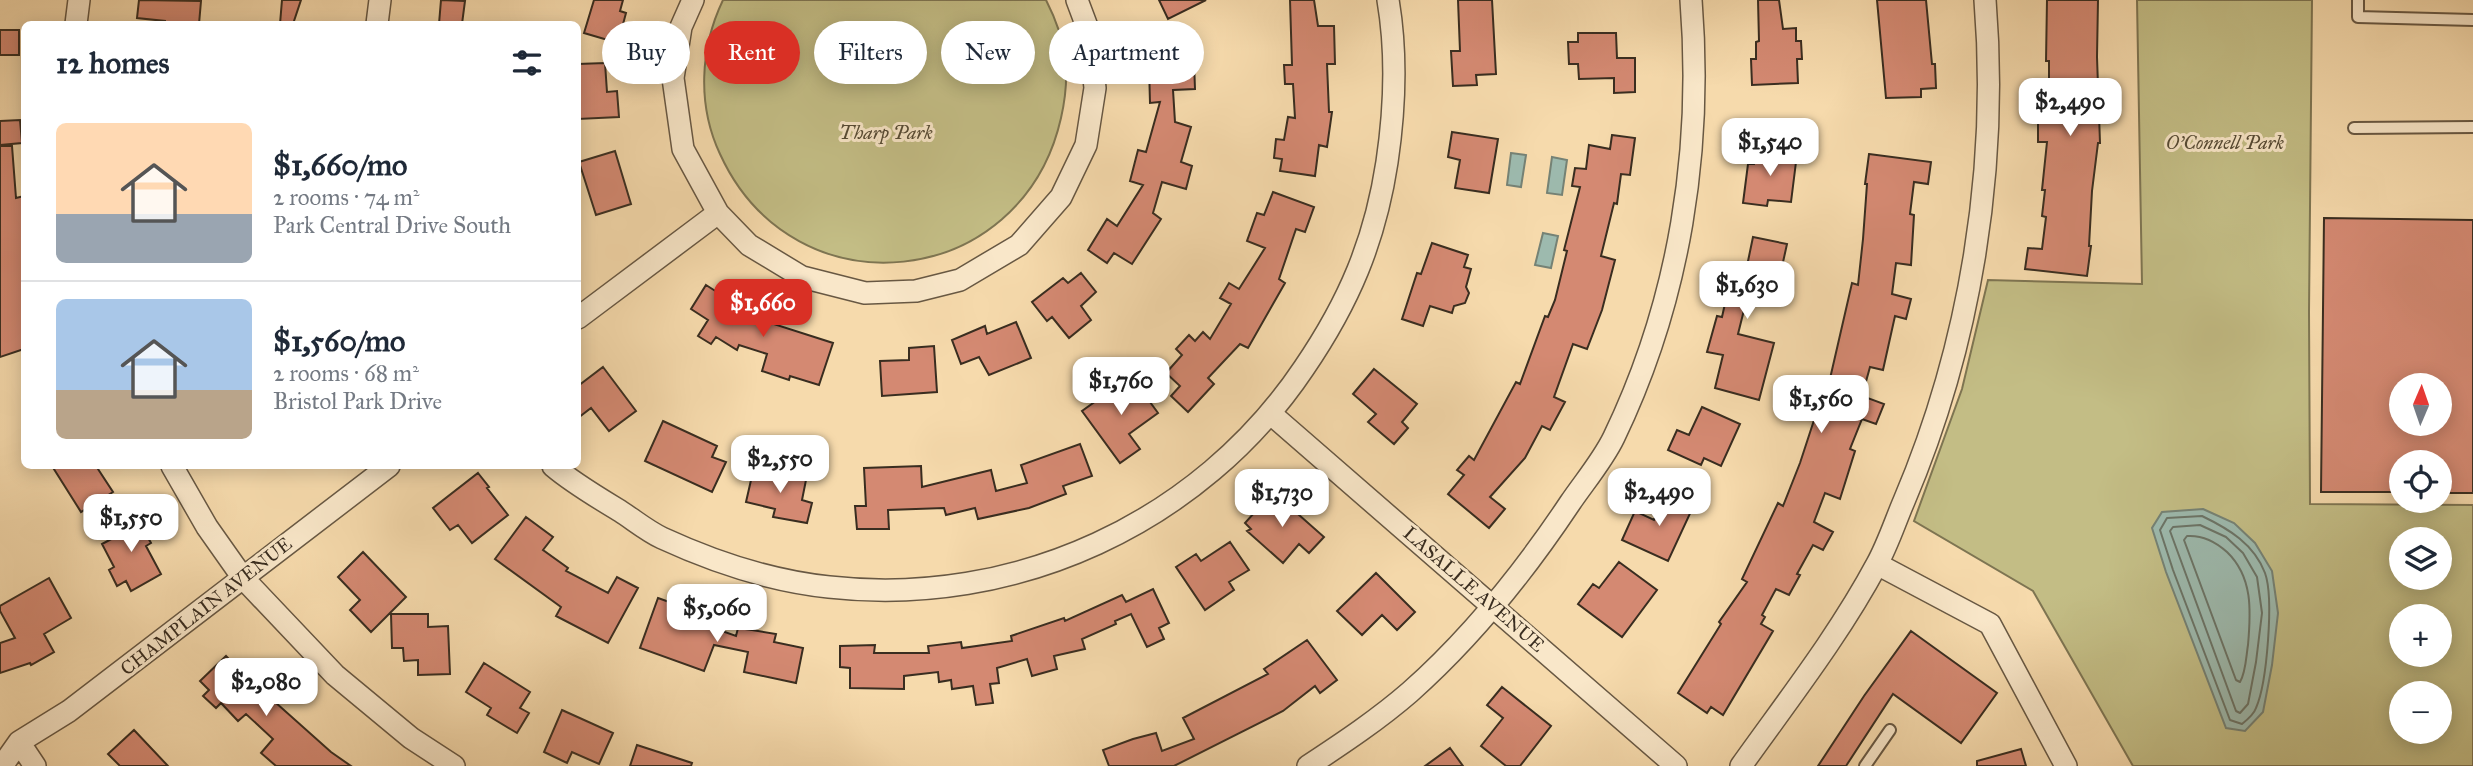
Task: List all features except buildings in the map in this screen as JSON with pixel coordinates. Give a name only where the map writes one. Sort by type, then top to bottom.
[{"type":"street","points":[[76,21],[79,0]]},
{"type":"street","points":[[377,21],[380,0]]},
{"type":"street","points":[[692,0],[681,27],[673,78],[683,149],[718,213],[749,245],[802,277],[865,293],[916,291],[960,280],[1019,245],[1061,197],[1086,145],[1095,88],[1089,32],[1077,0]]},
{"type":"street","points":[[557,469],[659,537],[751,571],[796,582],[841,588],[908,590],[979,581],[1069,556],[1153,516],[1198,485],[1226,461],[1271,414],[1332,324],[1354,282],[1377,218],[1386,171],[1393,107],[1392,26],[1388,0]]},
{"type":"street","points":[[1308,766],[1349,739],[1409,693],[1457,648],[1494,607],[1540,548],[1613,440],[1649,351],[1677,254],[1688,189],[1696,76],[1691,0]]},
{"type":"street","points":[[1741,766],[1837,629],[1877,564],[1916,474],[1942,397],[1975,248],[1985,155],[1988,61],[1985,0]]},
{"type":"street","points":[[581,316],[718,213]]},
{"type":"street","name":"LASALLE AVENUE","points":[[1271,414],[1676,766]]},
{"type":"street","points":[[174,469],[207,527],[243,578],[335,675],[411,737],[454,766]]},
{"type":"street","name":"CHAMPLAIN AVENUE","points":[[2,766],[10,742],[69,711],[385,469]]},
{"type":"street","points":[[1877,564],[1990,624],[2066,766]]},
{"type":"street","points":[[10,742],[35,766]]},
{"type":"lane","points":[[2358,0],[2358,17],[2473,20]]},
{"type":"lane","points":[[2354,128],[2473,127]]},
{"type":"lane","points":[[1865,766],[1890,730]]},
{"type":"green space","name":"Tharp Park","points":[[723,0],[1046,0],[1055,21],[1049,21],[1049,84],[1066,84],[1061,118],[1038,176],[1002,219],[955,248],[904,262],[850,259],[799,241],[754,206],[720,154],[708,116],[704,84],[800,84],[800,21],[714,21]]},
{"type":"green space","name":"O’Connell Park","points":[[2137,0],[2312,0],[2310,504],[2389,504],[2389,513],[2452,513],[2452,505],[2473,505],[2473,766],[2133,766],[2033,591],[1914,521],[1962,389],[1988,280],[2142,284]]},
{"type":"water","points":[[1511,153],[1526,155],[1521,187],[1507,185]]},
{"type":"water","points":[[1552,157],[1567,160],[1562,195],[1547,193]]},
{"type":"water","points":[[1543,233],[1558,236],[1551,268],[1535,265]]},
{"type":"water","points":[[2203,509],[2234,523],[2255,543],[2272,571],[2278,613],[2272,665],[2263,712],[2245,731],[2226,728],[2166,572],[2152,528],[2162,512]]}]
